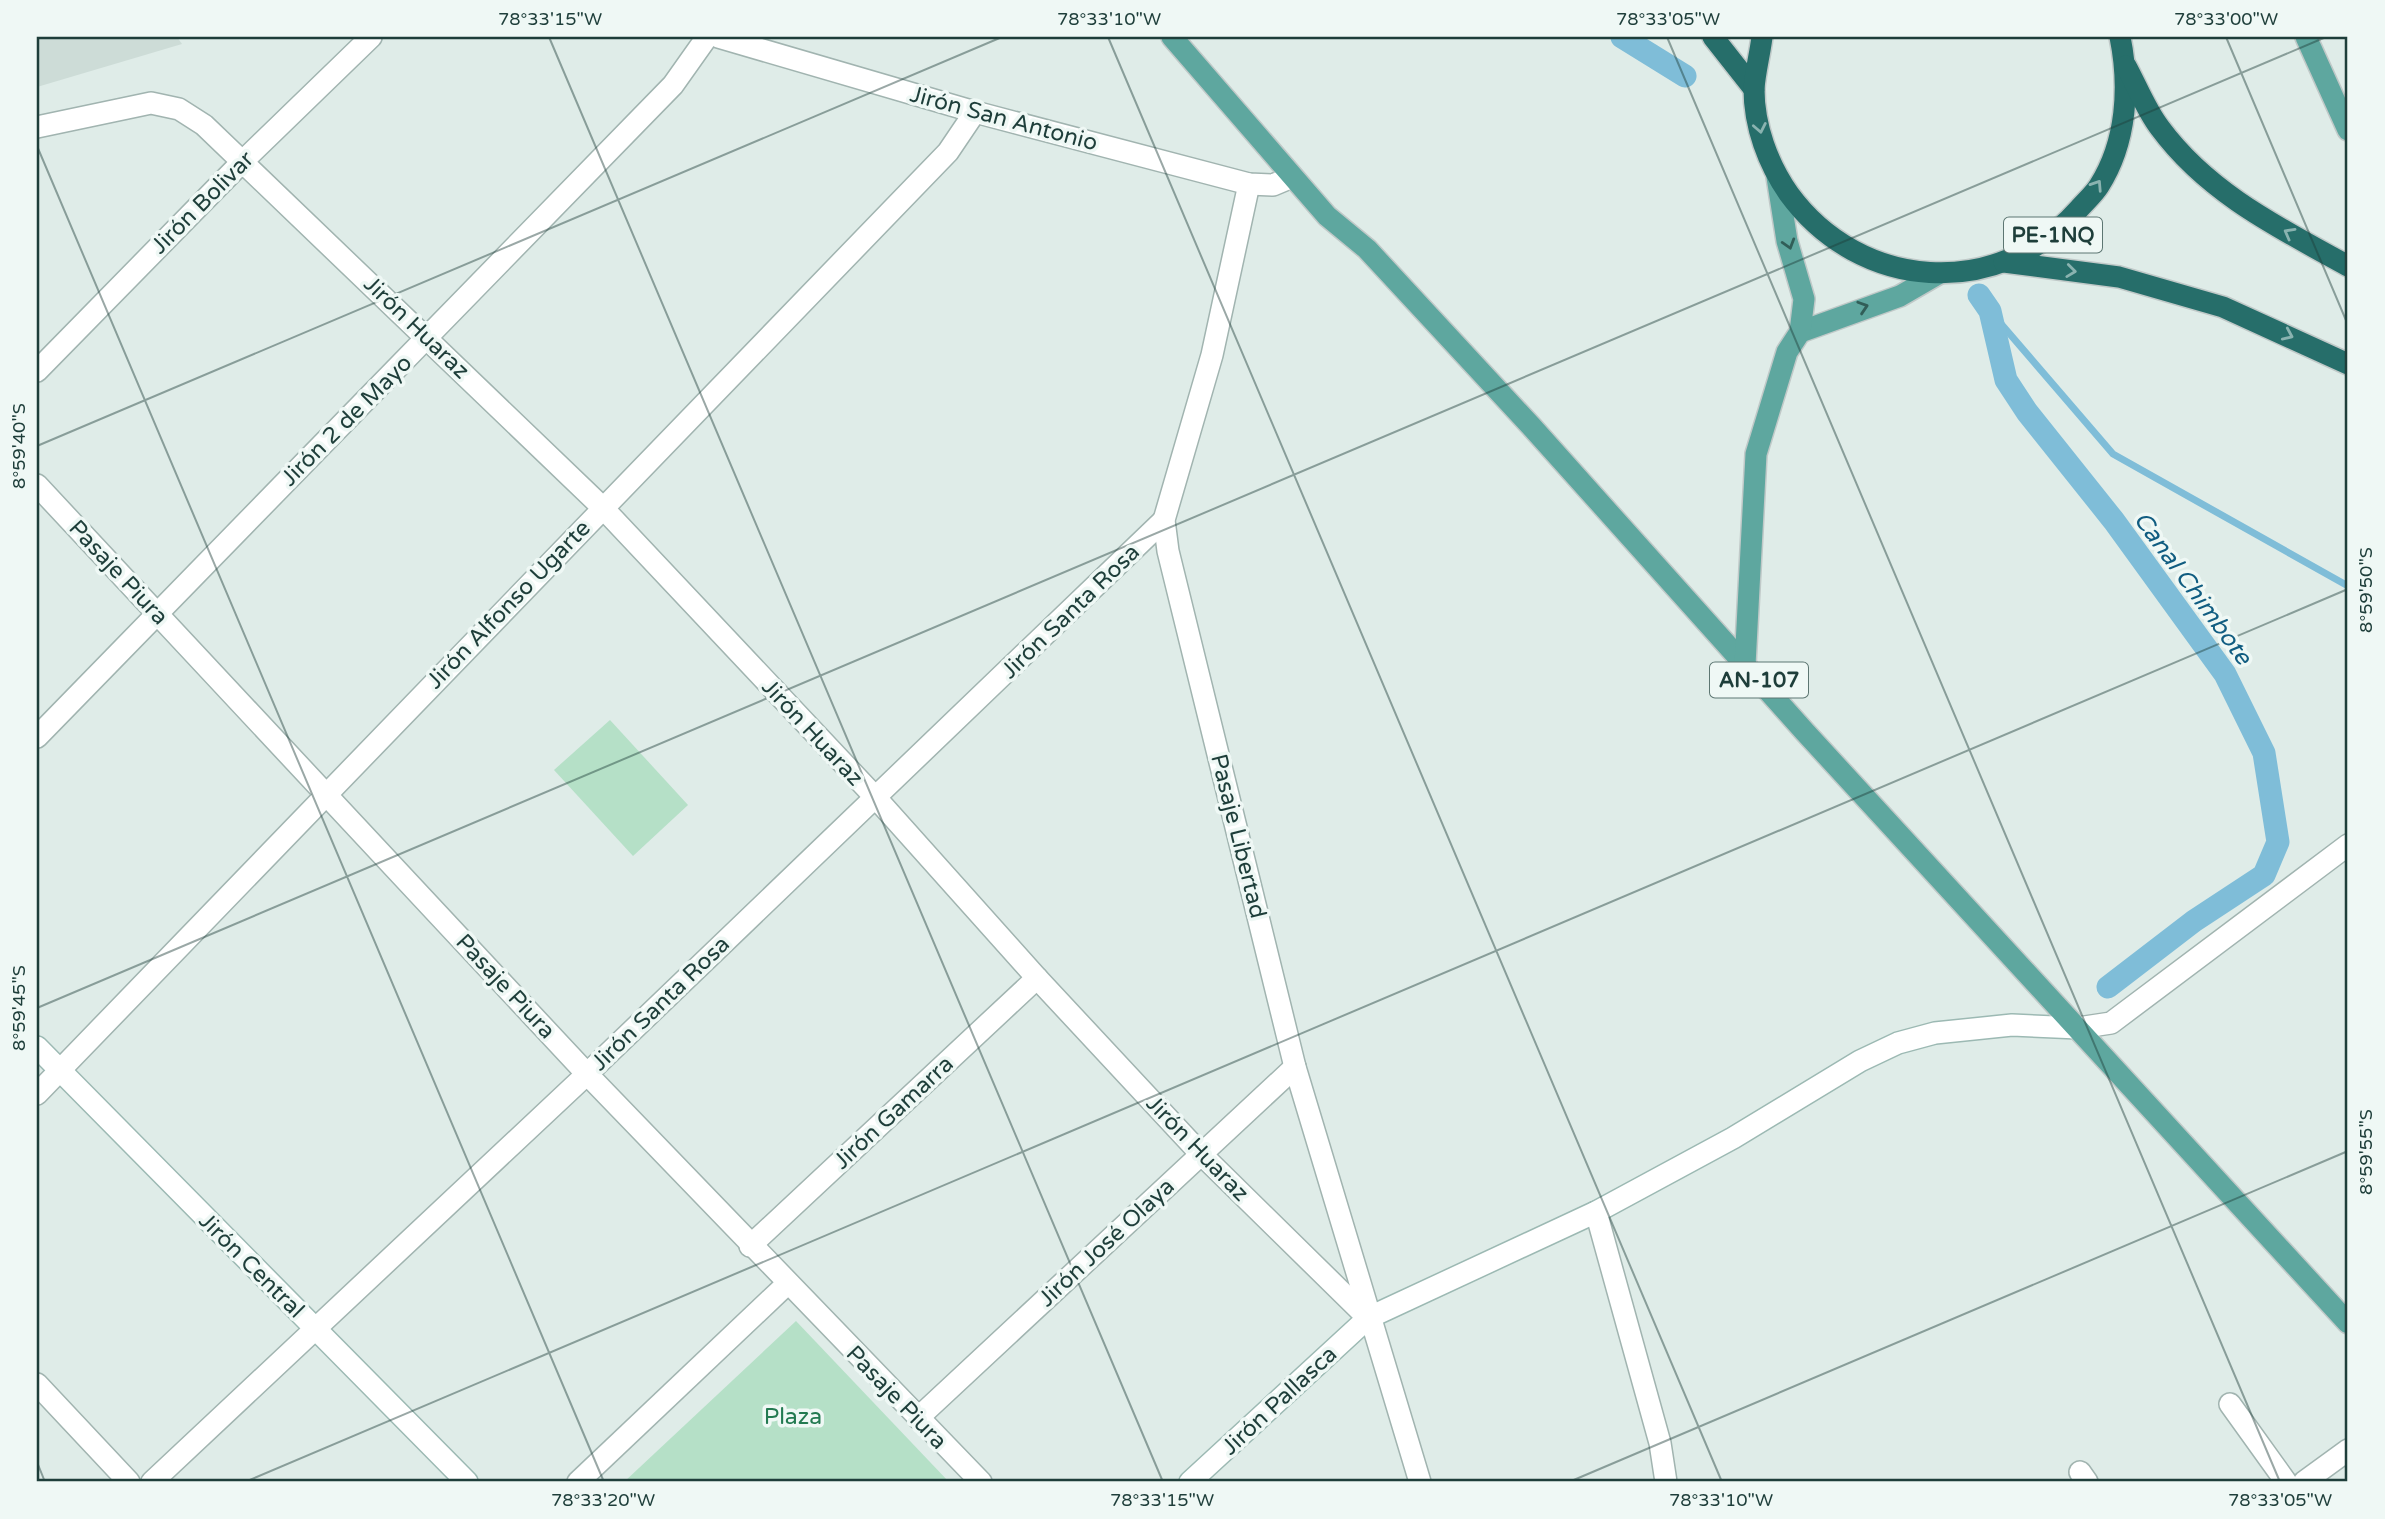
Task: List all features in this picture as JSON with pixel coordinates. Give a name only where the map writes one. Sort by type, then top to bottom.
[{"type":"highway","points":[[1713,37],[1754,89]]},
{"type":"highway","name":"PE-1NQ","points":[[1762,37],[1754,89],[1760,135],[1777,177],[1806,217],[1844,247],[1890,267],[1938,274],[1972,271],[2004,262],[2058,232],[2099,186],[2123,128],[2126,66],[2120,37]]},
{"type":"highway","name":"PE-1NQ","points":[[2126,66],[2159,127],[2208,180],[2246,209],[2348,266]]},
{"type":"highway","name":"PE-1NQ","points":[[2004,262],[2119,277],[2223,307],[2348,364]]},
{"type":"main road","name":"AN-107","points":[[1171,37],[1327,216],[1377,259],[2348,1323]]},
{"type":"main road","points":[[2306,37],[2348,130]]},
{"type":"main road","points":[[1745,665],[1756,454],[1787,352],[1800,332],[1804,299],[1797,265],[1787,241],[1777,177]]},
{"type":"main road","points":[[1800,332],[1900,296],[1938,274]]},
{"type":"street","name":"Jirón Bolivar","points":[[37,371],[242,162],[371,37]]},
{"type":"street","name":"Jirón 2 de Mayo","points":[[37,737],[673,85],[707,37]]},
{"type":"street","name":"Jirón San Antonio","points":[[718,37],[975,112],[1249,184],[1273,185],[1292,177]]},
{"type":"street","points":[[37,127],[151,103],[179,108],[204,125],[242,162]]},
{"type":"street","name":"Jirón Alfonso Ugarte","points":[[37,1094],[602,506],[948,152],[975,112]]},
{"type":"street","name":"Jirón Huaraz","points":[[242,162],[602,506],[876,798],[1037,978],[1200,1153],[1368,1318]]},
{"type":"street","name":"Pasaje Libertad","points":[[1249,184],[1212,355],[1164,520],[1176,589],[1230,793],[1295,1067],[1368,1318],[1420,1482]]},
{"type":"street","name":"Pasaje Piura","points":[[37,485],[587,1074],[750,1246],[981,1482]]},
{"type":"street","name":"Jirón Santa Rosa","points":[[152,1482],[587,1074],[1164,520]]},
{"type":"street","name":"Jirón Pallasca","points":[[1190,1482],[1368,1318],[1596,1212],[1732,1138],[1860,1061],[1898,1043],[1935,1033],[1978,1027],[2078,1028],[2111,1023],[2348,845]]},
{"type":"street","name":"Jirón Gamarra","points":[[750,1246],[1037,978]]},
{"type":"street","name":"Jirón Central","points":[[37,1047],[467,1482]]},
{"type":"street","name":"Jirón José Olaya","points":[[918,1418],[1295,1067]]},
{"type":"street","points":[[1596,1212],[1660,1443],[1667,1482]]},
{"type":"street","points":[[578,1482],[787,1284]]},
{"type":"street","points":[[37,1384],[129,1482]]},
{"type":"street","points":[[2230,1404],[2286,1482]]},
{"type":"street","points":[[2304,1482],[2348,1450]]},
{"type":"shaded area","points":[[37,37],[177,37],[182,44],[37,87]]},
{"type":"green space","points":[[610,720],[688,805],[633,856],[554,770]]},
{"type":"green space","name":"Plaza","points":[[796,1321],[949,1482],[624,1482]]},
{"type":"waterway","name":"Canal Chimbote","points":[[1622,37],[1685,76]]},
{"type":"waterway","name":"Canal Chimbote","points":[[1979,295],[1990,311],[2006,380],[2027,412],[2114,521],[2225,674],[2264,753],[2278,842],[2264,875],[2194,921],[2108,987]]},
{"type":"waterway","points":[[1990,311],[2113,454],[2348,586]]}]
